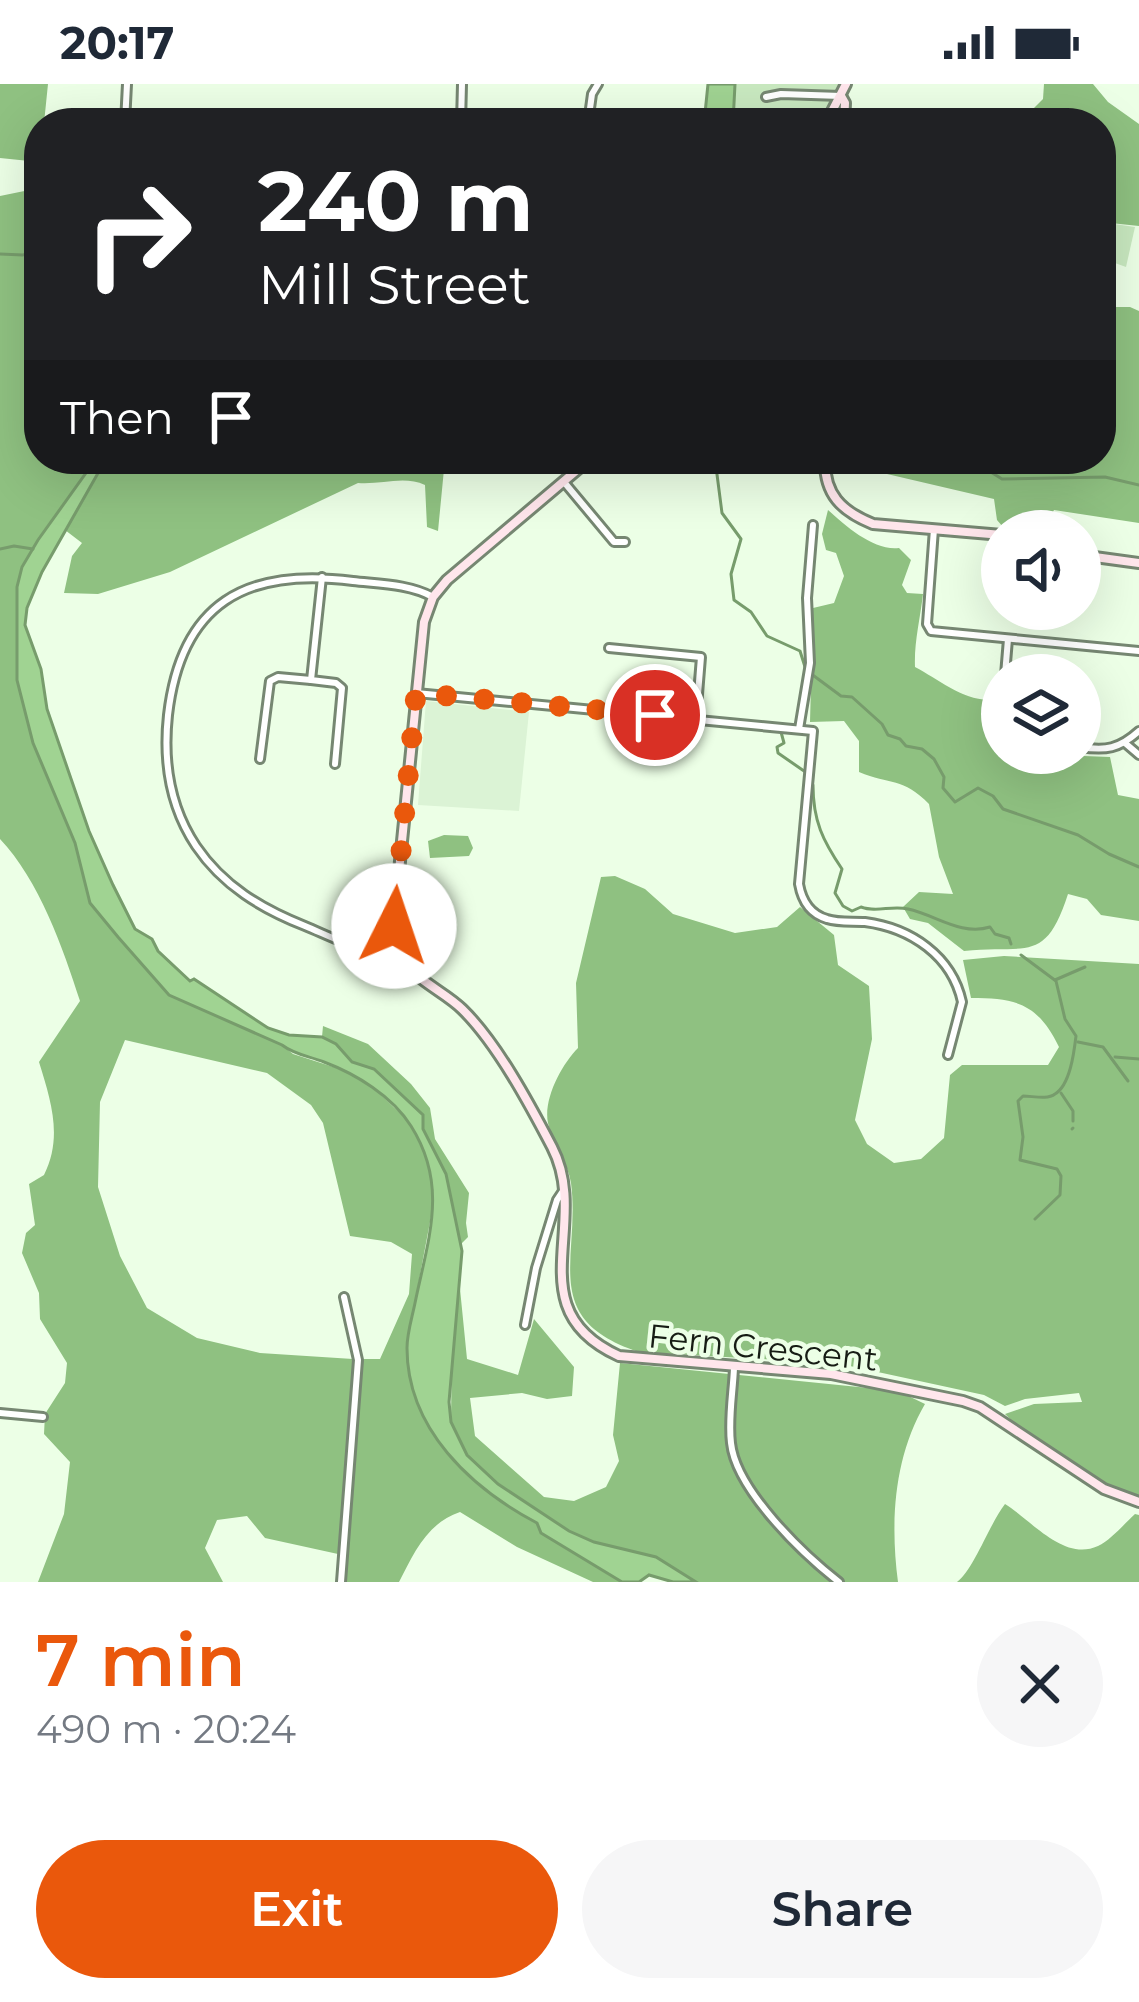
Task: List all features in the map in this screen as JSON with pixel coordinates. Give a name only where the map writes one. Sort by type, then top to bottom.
[{"type":"street","points":[[834,108],[846,84]]},
{"type":"street","points":[[766,98],[841,96]]},
{"type":"street","points":[[841,96],[845,108]]},
{"type":"street","points":[[433,597],[414,588],[322,577],[286,577],[251,586],[211,612],[195,629],[172,679],[167,776],[195,844],[235,889],[304,926],[384,956],[400,954],[395,910],[424,622],[433,597],[573,474]]},
{"type":"street","points":[[825,474],[842,507],[873,524],[981,533]]},
{"type":"street","points":[[564,482],[614,542],[625,542]]},
{"type":"street","points":[[799,729],[810,667],[807,598],[813,525]]},
{"type":"street","points":[[934,529],[928,629],[1139,651]]},
{"type":"street","points":[[1101,558],[1139,563]]},
{"type":"street","points":[[311,680],[322,577]]},
{"type":"street","points":[[1007,654],[1008,639]]},
{"type":"street","points":[[609,648],[701,657],[696,718]]},
{"type":"street","points":[[260,759],[270,681],[278,677],[337,683],[342,688],[335,764]]},
{"type":"street","points":[[416,693],[813,731],[799,884],[803,899],[826,919],[871,923],[910,935],[941,959],[962,1002],[947,1055]]},
{"type":"street","points":[[1101,750],[1125,743],[1139,731]]},
{"type":"street","points":[[1125,743],[1139,755]]},
{"type":"street","name":"Fern Crescent","points":[[400,954],[411,970],[465,1012],[556,1154],[566,1187],[562,1287],[567,1310],[590,1341],[619,1356],[831,1374],[963,1401],[1104,1489],[1139,1502]]},
{"type":"street","points":[[525,1325],[543,1245],[566,1187]]},
{"type":"street","points":[[341,1582],[358,1360],[344,1297]]},
{"type":"street","points":[[734,1368],[730,1443],[737,1466],[756,1498],[839,1582]]},
{"type":"street","points":[[0,1413],[43,1418]]},
{"type":"shaded area","points":[[0,84],[48,84],[46,108],[24,108],[24,160],[0,158]]},
{"type":"shaded area","points":[[708,84],[735,84],[734,108],[706,108]]},
{"type":"shaded area","points":[[726,84],[840,84],[828,108],[725,108]]},
{"type":"shaded area","points":[[1044,84],[1093,84],[1108,102],[1139,124],[1139,226],[1116,224],[1116,108],[1034,108],[1043,99]]},
{"type":"shaded area","points":[[24,191],[24,474],[85,474],[47,528],[17,587],[33,743],[75,843],[90,903],[169,995],[293,1054],[349,1072],[408,1121],[436,1190],[410,1328],[412,1388],[503,1501],[561,1546],[622,1582],[593,1582],[517,1547],[460,1512],[430,1531],[399,1582],[345,1582],[363,1359],[380,1359],[409,1294],[412,1254],[391,1242],[350,1236],[323,1123],[311,1105],[267,1073],[125,1040],[100,1102],[98,1187],[120,1256],[147,1308],[197,1338],[260,1353],[353,1359],[338,1554],[265,1538],[247,1516],[217,1520],[205,1548],[223,1582],[38,1582],[64,1514],[70,1462],[44,1434],[45,1414],[65,1383],[67,1363],[40,1319],[39,1293],[22,1253],[26,1233],[35,1225],[29,1184],[44,1175],[53,1147],[51,1105],[39,1062],[80,1001],[38,894],[0,839],[0,196]]},
{"type":"shaded area","points":[[1116,224],[1135,227],[1126,267],[1116,263]]},
{"type":"shaded area","points":[[1116,307],[1139,311],[1139,523],[1101,517],[1101,510],[996,510],[994,499],[887,474],[1116,474]]},
{"type":"shaded area","points":[[85,474],[98,474],[42,572],[25,625],[41,669],[47,709],[89,831],[135,929],[152,939],[158,951],[190,981],[194,979],[268,1028],[322,1037],[336,1044],[352,1062],[374,1069],[423,1115],[423,1129],[446,1174],[462,1251],[449,1402],[451,1422],[467,1455],[498,1484],[569,1531],[656,1557],[696,1582],[649,1575],[639,1582],[622,1582],[541,1533],[537,1523],[489,1492],[447,1453],[418,1405],[410,1377],[408,1337],[432,1213],[429,1170],[411,1126],[384,1096],[348,1073],[169,995],[90,903],[75,843],[33,743],[17,680],[17,587],[38,540]]},
{"type":"shaded area","points":[[97,474],[444,474],[438,531],[427,527],[425,485],[358,483],[170,572],[98,594],[64,593],[72,556],[82,543],[65,530]]},
{"type":"shaded area","points":[[828,510],[861,536],[880,546],[899,548],[911,560],[902,585],[907,593],[923,594],[915,667],[981,699],[981,774],[1101,774],[1101,757],[1110,757],[1118,795],[1139,799],[1139,921],[1101,915],[1087,899],[1068,894],[1060,917],[1042,941],[1019,949],[964,951],[928,923],[910,919],[903,907],[919,892],[953,894],[939,857],[929,804],[904,785],[859,772],[859,741],[844,721],[810,722],[813,608],[834,603],[844,576],[836,553],[826,550],[822,534]]},
{"type":"shaded area","points":[[426,701],[529,712],[519,811],[418,805]]},
{"type":"shaded area","points":[[444,835],[468,836],[473,848],[469,856],[430,858],[428,841]]},
{"type":"shaded area","points":[[615,876],[645,889],[673,914],[735,933],[777,927],[800,907],[834,935],[838,965],[869,986],[872,1039],[855,1120],[867,1144],[894,1163],[921,1159],[944,1138],[950,1075],[962,1065],[1048,1065],[1059,1047],[1043,1021],[1024,1006],[971,998],[963,960],[1004,956],[1139,964],[1139,1498],[1068,1464],[1005,1414],[1034,1404],[1082,1402],[1079,1393],[1005,1406],[984,1395],[850,1366],[830,1349],[811,1349],[795,1361],[639,1352],[607,1338],[587,1322],[571,1283],[571,1183],[547,1114],[555,1082],[578,1048],[576,983],[601,877]]},
{"type":"shaded area","points":[[323,1026],[368,1044],[430,1108],[435,1139],[469,1193],[468,1237],[461,1244],[446,1174],[423,1129],[423,1115],[374,1069],[352,1062],[322,1037]]},
{"type":"shaded area","points":[[459,1279],[467,1359],[518,1375],[534,1319],[574,1367],[572,1396],[547,1399],[522,1393],[470,1398],[475,1436],[544,1497],[574,1501],[606,1487],[619,1461],[613,1435],[620,1363],[898,1391],[925,1404],[907,1446],[897,1490],[898,1582],[696,1582],[656,1557],[568,1531],[498,1484],[467,1456],[451,1421]]},
{"type":"shaded area","points":[[1005,1504],[1060,1544],[1085,1549],[1098,1546],[1139,1515],[1139,1582],[957,1582]]},
{"type":"waterway","points":[[0,254],[24,255]]},
{"type":"waterway","points":[[717,474],[722,513],[741,539],[731,574],[734,600],[751,612],[767,636],[800,651],[806,670],[841,696],[852,697],[888,735],[934,759],[944,777],[943,788],[955,802],[978,788],[1003,809],[1078,835],[1139,867]]},
{"type":"waterway","points":[[994,474],[1002,479],[1105,477],[1139,485]]},
{"type":"waterway","points":[[0,549],[33,549]]},
{"type":"waterway","points":[[781,732],[784,743],[777,747],[778,753],[804,771]]},
{"type":"waterway","points":[[813,785],[820,830],[842,869],[835,893],[843,906],[852,911],[902,908],[959,927],[990,927],[1011,944]]},
{"type":"waterway","points":[[1021,955],[1056,981],[1065,1019],[1076,1036],[1060,1090],[1048,1097],[1023,1096],[1018,1101],[1023,1137],[1020,1160],[1057,1169],[1061,1176],[1060,1195],[1035,1219]]},
{"type":"waterway","points":[[1055,980],[1085,967]]},
{"type":"waterway","points":[[1078,1042],[1103,1047],[1128,1081]]},
{"type":"waterway","points":[[1115,1057],[1139,1059]]},
{"type":"waterway","points":[[1061,1093],[1073,1111],[1073,1121]]},
{"type":"route","points":[[394,926],[416,693],[655,715]]}]
